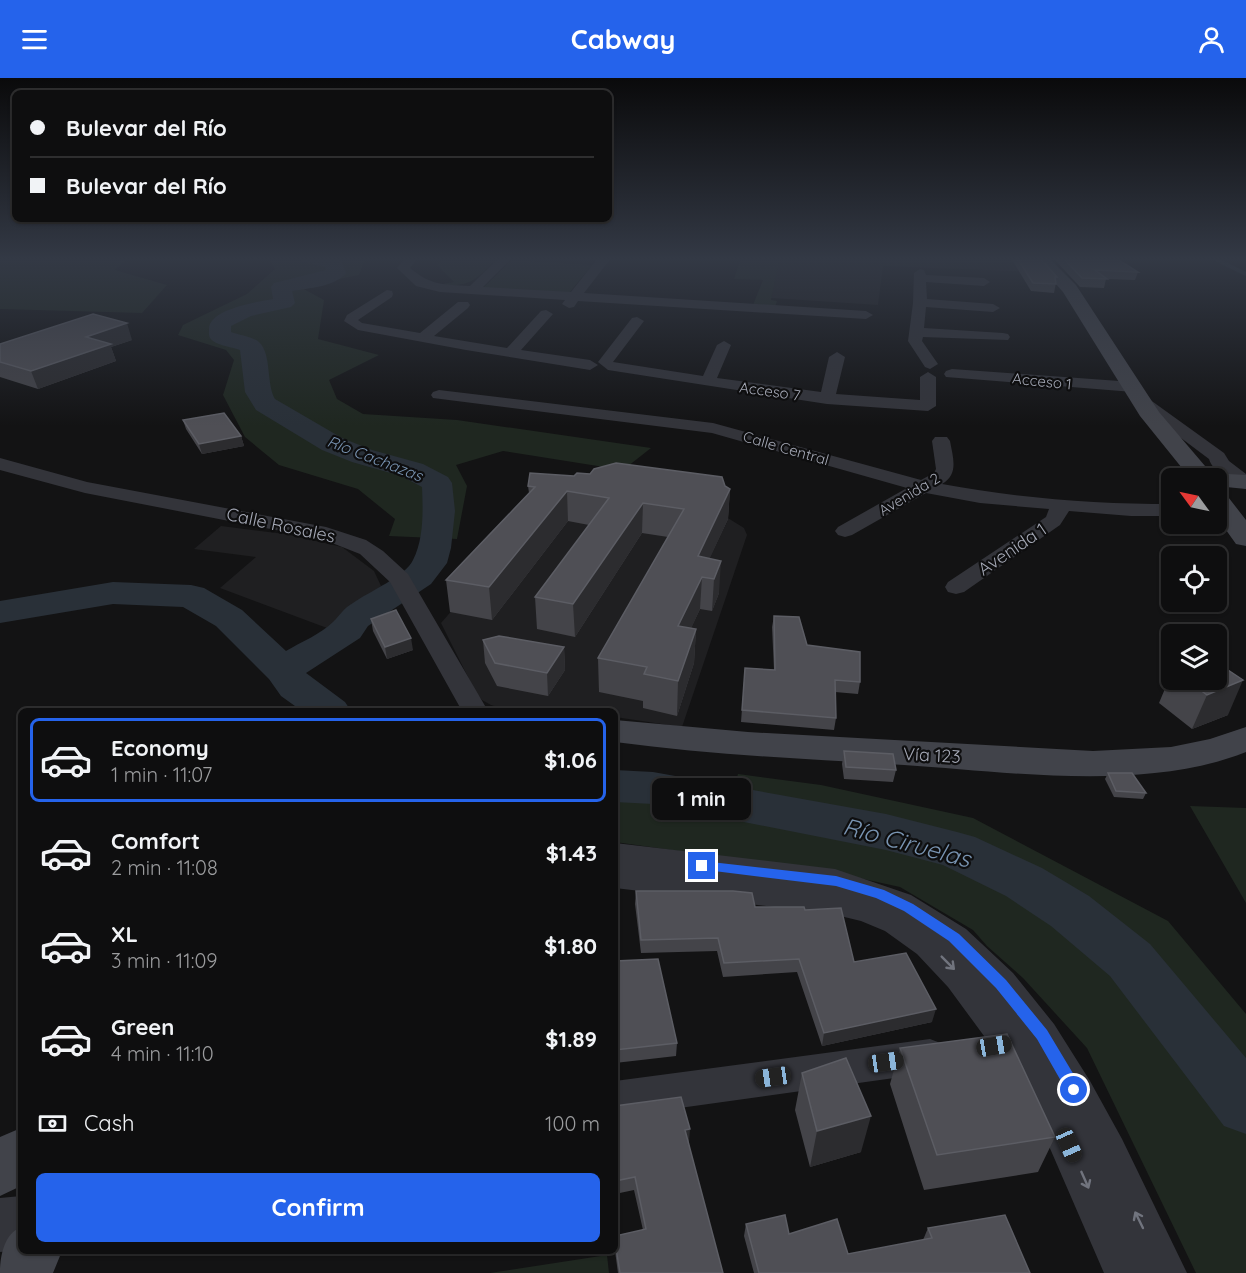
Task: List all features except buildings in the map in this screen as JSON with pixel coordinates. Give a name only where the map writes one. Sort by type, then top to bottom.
[{"type":"main road","points":[[1087,314],[1151,416],[1195,468]]},
{"type":"main road","points":[[1224,465],[1245,482]]},
{"type":"main road","name":"Vía 123","points":[[618,731],[727,743],[1081,762],[1185,759],[1225,748],[1246,739]]},
{"type":"main road","points":[[0,1169],[18,1156]]},
{"type":"main road","points":[[22,1273],[32,1254]]},
{"type":"street","name":"Acceso 7","points":[[358,314],[351,321],[358,326],[423,338],[510,353],[590,365],[610,365],[827,399],[928,406],[929,371]]},
{"type":"street","points":[[423,338],[452,314]]},
{"type":"street","points":[[510,353],[546,314]]},
{"type":"street","points":[[842,314],[866,315]]},
{"type":"street","points":[[919,314],[915,341],[929,371]]},
{"type":"street","points":[[610,365],[636,321]]},
{"type":"street","points":[[916,332],[1002,337]]},
{"type":"street","points":[[708,381],[724,345]]},
{"type":"street","points":[[827,399],[837,357]]},
{"type":"street","name":"Acceso 1","points":[[929,371],[946,377],[952,372],[1013,375],[1093,381],[1134,389]]},
{"type":"street","points":[[1134,389],[1224,465]]},
{"type":"street","name":"Calle Central","points":[[439,395],[713,428],[926,487],[980,497],[1131,510],[1161,510]]},
{"type":"street","name":"Avenida 2","points":[[845,531],[942,476],[945,469],[941,441]]},
{"type":"street","points":[[1187,457],[1224,465]]},
{"type":"street","name":"Calle Rosales","points":[[0,464],[41,477],[85,487],[342,538],[373,551],[406,589],[473,708]]},
{"type":"street","name":"Avenida 1","points":[[956,587],[1053,521],[1058,515],[1060,504]]},
{"type":"street","name":"Calle Central","points":[[1131,510],[1161,517]]},
{"type":"street","points":[[618,855],[836,881],[880,894],[936,924],[972,953],[999,1045],[1085,1108],[1164,1273]]},
{"type":"street","points":[[618,876],[832,901],[868,910],[897,922],[929,944],[961,977],[999,1045],[1040,1081],[1127,1273]]},
{"type":"street","points":[[618,1099],[999,1045]]},
{"type":"street","points":[[0,1225],[18,1223]]},
{"type":"shaded area","points":[[206,314],[322,314],[318,339],[379,355],[329,380],[337,399],[363,414],[457,420],[651,448],[623,470],[503,451],[456,465],[467,486],[457,539],[389,536],[395,519],[358,489],[279,465],[245,437],[223,395],[234,360],[226,350],[178,335],[183,325]]},
{"type":"shaded area","points":[[536,514],[723,515],[744,528],[747,535],[682,727],[618,717],[618,708],[546,706],[500,708],[491,705],[482,700],[475,691],[441,623]]},
{"type":"shaded area","points":[[221,526],[285,534],[342,547],[374,571],[381,586],[327,628],[220,588],[256,557],[194,549]]},
{"type":"shaded area","points":[[738,774],[821,785],[973,818],[1168,921],[1246,1014],[1246,1273],[1196,1273],[1087,1048],[1023,978],[987,946],[973,930],[900,887],[836,873],[618,842],[618,791],[657,793],[728,808]]},
{"type":"shaded area","points":[[1190,806],[1246,808],[1246,903]]},
{"type":"shaded area","points":[[607,1255],[609,1273],[490,1273]]},
{"type":"waterway","name":"Río Cachazas","points":[[239,314],[220,323],[220,336],[250,346],[255,362],[258,392],[265,404],[332,444],[362,456],[412,470],[437,483],[439,511],[434,548],[430,563],[419,577],[354,619],[347,630],[283,670]]},
{"type":"waterway","name":"Río Ciruelas","points":[[0,612],[113,593],[191,596],[229,618],[283,670]]},
{"type":"waterway","name":"Río Ciruelas","points":[[283,670],[296,687],[326,708]]},
{"type":"waterway","name":"Río Ciruelas","points":[[618,786],[653,788],[886,832],[957,850],[1024,882],[1070,911],[1130,960],[1246,1105]]},
{"type":"route","points":[[702,866],[836,881],[880,894],[909,907],[936,924],[972,953],[1001,984],[1042,1035],[1074,1090]]}]
